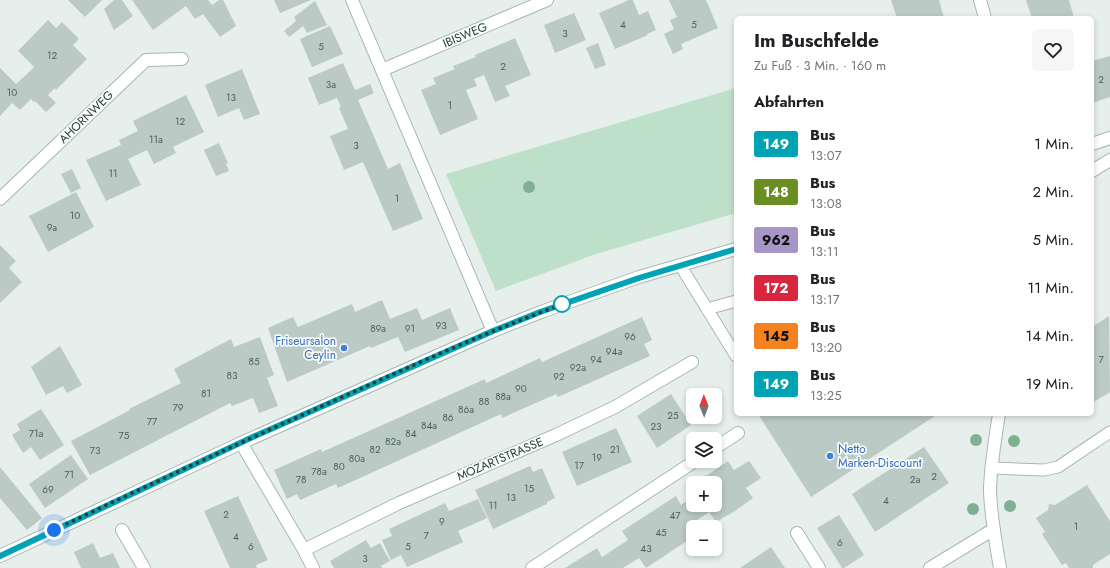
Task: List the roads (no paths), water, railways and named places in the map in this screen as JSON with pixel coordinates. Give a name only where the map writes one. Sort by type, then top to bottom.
[{"type":"street","points":[[352,0],[493,331]]},
{"type":"street","name":"IBISWEG","points":[[382,70],[547,0]]},
{"type":"street","points":[[980,0],[984,16]]},
{"type":"street","name":"AHORNWEG","points":[[0,199],[146,60],[182,59]]},
{"type":"street","points":[[1094,143],[1110,138]]},
{"type":"street","points":[[1094,170],[1110,160]]},
{"type":"street","points":[[0,556],[241,443],[493,331],[548,309],[639,278],[734,250]]},
{"type":"street","name":"MOZARTSTRASSE","points":[[304,550],[399,503],[615,408],[692,362]]},
{"type":"street","points":[[999,416],[991,468],[990,490],[1000,568]]},
{"type":"street","points":[[722,443],[738,432]]},
{"type":"street","points":[[241,443],[313,568]]},
{"type":"street","points":[[532,568],[686,467]]},
{"type":"street","points":[[930,568],[994,529]]},
{"type":"street","points":[[122,530],[144,568]]},
{"type":"street","points":[[797,533],[819,568]]},
{"type":"lane","points":[[680,265],[734,353]]},
{"type":"lane","points":[[707,309],[734,302]]},
{"type":"lane","points":[[991,468],[1044,470],[1058,468],[1110,432]]},
{"type":"place","name":"Friseursalon Ceylin","points":[[344,348]]},
{"type":"place","name":"Netto Marken-Discount","points":[[830,456]]}]
